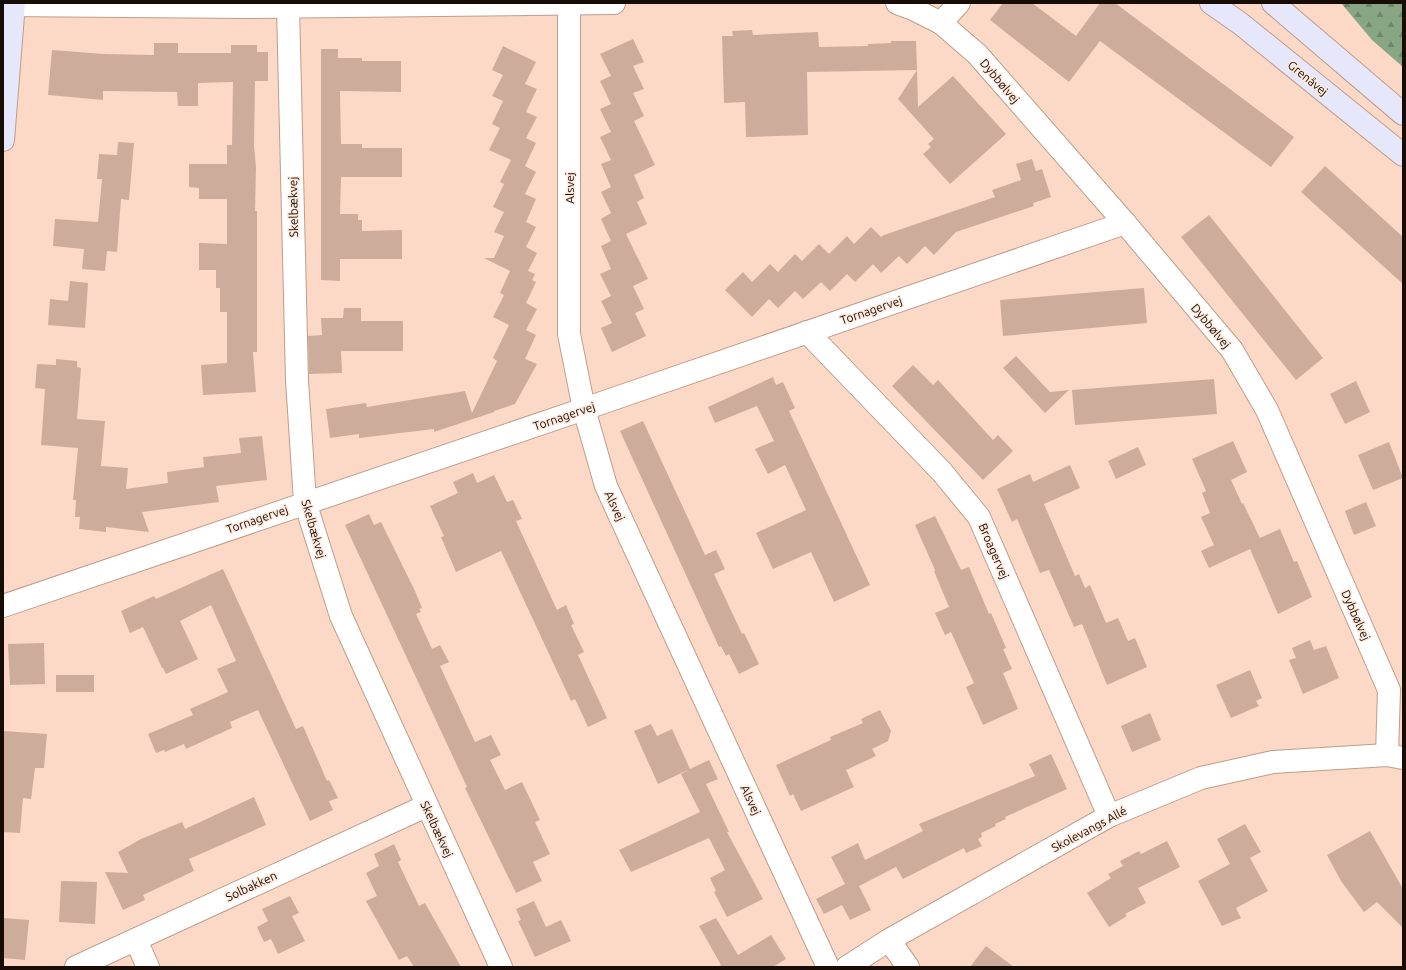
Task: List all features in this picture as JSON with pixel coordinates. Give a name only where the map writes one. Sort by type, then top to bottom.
[{"type":"main road","name":"Grenåvej","points":[[1211,3],[1241,24],[1403,155]]},
{"type":"main road","points":[[1274,3],[1403,114]]},
{"type":"main road","points":[[3,140],[11,4]]},
{"type":"street","points":[[11,4],[120,7],[288,7],[614,3]]},
{"type":"street","name":"Dybbølvej","points":[[897,3],[941,23],[977,54],[1125,223],[1232,350],[1267,410],[1396,687],[1395,757]]},
{"type":"street","points":[[941,23],[959,3]]},
{"type":"street","name":"Alsvej","points":[[569,4],[569,334],[584,409],[606,486],[828,967]]},
{"type":"street","name":"Skelbækvej","points":[[288,7],[297,380],[305,502],[341,616],[426,806],[501,967]]},
{"type":"street","name":"Tornagervej","points":[[3,606],[305,502],[584,409],[1125,223]]},
{"type":"street","name":"Broagervej","points":[[807,332],[942,472],[979,517],[1109,816]]},
{"type":"street","name":"Skolevangs Allé","points":[[847,967],[889,940],[1109,816],[1201,778],[1265,764],[1395,757]]},
{"type":"street","name":"Solbakken","points":[[76,967],[426,806]]},
{"type":"street","points":[[136,940],[148,967]]},
{"type":"street","points":[[889,940],[908,967]]},
{"type":"green space","points":[[1341,3],[1403,3],[1403,67],[1372,40]]},
{"type":"building","points":[[1003,3],[1032,3],[1076,36],[1100,3],[1115,3],[1294,137],[1271,167],[1100,41],[1069,82],[990,20]]},
{"type":"building","points":[[752,30],[753,35],[818,32],[819,47],[868,46],[868,44],[891,43],[891,41],[916,41],[917,70],[807,72],[808,135],[746,137],[745,102],[724,103],[722,36],[733,36],[732,31]]},
{"type":"building","points":[[633,39],[644,62],[633,66],[644,89],[633,93],[644,116],[634,121],[655,165],[634,175],[644,198],[637,202],[647,224],[626,234],[648,279],[633,286],[644,309],[635,313],[646,336],[612,352],[601,328],[612,323],[601,301],[611,296],[600,274],[611,269],[601,246],[611,241],[601,219],[611,213],[601,192],[611,187],[601,164],[611,160],[600,137],[611,132],[600,109],[611,104],[600,81],[611,76],[600,54]]},
{"type":"building","points":[[154,43],[178,43],[178,53],[231,53],[231,45],[257,45],[257,52],[268,52],[268,81],[255,81],[254,146],[256,167],[255,211],[257,211],[257,352],[253,352],[256,392],[203,395],[201,365],[227,363],[227,312],[220,312],[220,288],[216,288],[216,270],[199,270],[199,243],[227,244],[227,199],[199,199],[199,188],[189,187],[189,164],[227,164],[227,145],[232,145],[233,82],[198,83],[198,106],[178,106],[177,92],[103,91],[103,100],[48,95],[52,50],[103,54],[154,55]]},
{"type":"building","points":[[503,46],[536,62],[525,84],[537,89],[526,112],[537,117],[526,138],[536,143],[525,166],[536,172],[525,194],[536,199],[526,222],[536,227],[526,247],[537,253],[528,271],[535,274],[532,280],[536,282],[526,303],[537,309],[526,330],[536,335],[525,359],[537,364],[515,404],[494,412],[434,432],[434,429],[359,438],[359,434],[330,438],[326,409],[366,403],[367,407],[465,391],[472,413],[497,361],[493,358],[509,325],[493,317],[504,295],[500,293],[510,271],[484,258],[494,258],[504,236],[494,232],[504,212],[493,207],[504,184],[500,182],[511,160],[489,150],[500,128],[492,124],[503,101],[492,96],[503,75],[492,70]]},
{"type":"building","points":[[321,49],[338,49],[338,58],[362,58],[362,61],[401,61],[401,92],[340,91],[341,144],[362,144],[362,148],[402,148],[402,177],[341,177],[340,214],[358,214],[358,220],[362,220],[362,231],[402,230],[402,259],[340,259],[340,281],[321,280]]},
{"type":"building","points":[[917,70],[918,107],[953,76],[1006,134],[950,184],[923,154],[931,147],[928,144],[934,139],[898,99]]},
{"type":"building","points":[[118,142],[134,143],[129,200],[121,199],[117,252],[107,251],[105,271],[82,269],[84,249],[53,246],[55,219],[98,222],[102,179],[97,179],[99,154],[117,155]]},
{"type":"building","points":[[1032,159],[1036,171],[1042,169],[1051,197],[1033,203],[1034,206],[956,232],[934,255],[925,246],[907,264],[899,256],[881,273],[873,264],[855,282],[847,274],[830,291],[821,282],[803,299],[795,291],[778,308],[769,299],[752,317],[725,290],[743,272],[752,282],[770,264],[778,272],[795,254],[802,261],[819,244],[829,254],[847,236],[854,244],[871,227],[881,237],[995,197],[992,190],[1021,180],[1016,164]]},
{"type":"building","points":[[1325,166],[1403,237],[1403,284],[1301,192]]},
{"type":"building","points":[[1209,215],[1323,358],[1296,380],[1181,237]]},
{"type":"building","points":[[70,281],[88,283],[85,328],[48,325],[50,299],[68,301]]},
{"type":"building","points":[[1144,288],[1147,323],[1003,336],[1000,300]]},
{"type":"building","points":[[344,308],[361,308],[361,321],[403,321],[403,351],[341,351],[342,373],[309,374],[308,336],[322,335],[321,318],[343,318]]},
{"type":"building","points":[[1016,356],[1050,392],[1069,390],[1045,413],[1003,368]]},
{"type":"building","points":[[56,359],[77,361],[77,367],[81,368],[77,419],[105,421],[101,466],[128,468],[126,489],[168,483],[167,472],[204,467],[203,457],[241,453],[239,438],[262,436],[267,480],[216,486],[219,502],[142,512],[149,532],[106,527],[106,532],[79,529],[80,517],[75,517],[76,500],[73,500],[78,448],[41,445],[45,389],[35,388],[37,364],[56,365]]},
{"type":"building","points":[[913,365],[933,385],[938,380],[993,440],[998,435],[1013,451],[983,480],[892,386]]},
{"type":"building","points":[[773,377],[776,385],[783,382],[795,408],[789,411],[870,585],[834,602],[811,552],[773,569],[756,533],[806,510],[785,465],[768,474],[755,449],[774,441],[757,406],[715,423],[708,407]]},
{"type":"building","points":[[1214,379],[1217,414],[1075,425],[1072,390]]},
{"type":"building","points":[[1356,381],[1370,412],[1345,424],[1330,394]]},
{"type":"building","points":[[643,421],[705,555],[716,550],[725,569],[714,574],[742,634],[744,633],[759,664],[739,674],[729,654],[726,656],[721,646],[719,647],[620,431]]},
{"type":"building","points":[[1233,441],[1247,472],[1231,480],[1242,504],[1243,503],[1260,538],[1280,529],[1294,562],[1297,561],[1312,597],[1278,614],[1250,549],[1209,568],[1201,551],[1214,545],[1201,517],[1210,513],[1202,493],[1206,491],[1192,459]]},
{"type":"building","points":[[1389,442],[1403,478],[1373,490],[1358,455]]},
{"type":"building","points":[[1138,447],[1146,465],[1116,479],[1108,461]]},
{"type":"building","points":[[1070,465],[1080,488],[1044,504],[1075,576],[1079,574],[1085,588],[1090,585],[1106,623],[1118,618],[1128,641],[1135,638],[1147,667],[1107,685],[1082,624],[1074,627],[1049,570],[1040,573],[1017,519],[1012,522],[997,489],[1030,474],[1033,482]]},
{"type":"building","points":[[473,473],[477,483],[494,475],[507,502],[513,500],[522,519],[516,521],[557,610],[566,605],[574,624],[571,625],[584,652],[578,655],[607,718],[588,727],[575,699],[571,701],[501,551],[456,572],[441,537],[444,536],[430,506],[458,493],[453,482]]},
{"type":"building","points":[[1366,502],[1376,526],[1354,535],[1345,511]]},
{"type":"building","points":[[369,514],[374,525],[381,522],[415,591],[422,608],[419,609],[421,612],[416,614],[432,649],[440,645],[449,662],[440,666],[475,742],[491,735],[501,755],[490,760],[505,790],[522,782],[540,820],[535,822],[550,854],[533,862],[542,881],[516,893],[465,788],[467,787],[345,525]]},
{"type":"building","points":[[935,516],[961,570],[969,567],[989,614],[991,613],[1006,648],[1003,649],[1012,669],[1003,673],[1018,709],[983,725],[966,687],[974,683],[951,632],[945,635],[935,613],[949,607],[934,571],[935,570],[915,525]]},
{"type":"building","points":[[223,569],[296,729],[303,726],[327,781],[329,780],[338,798],[329,801],[333,810],[310,821],[258,710],[230,722],[232,728],[186,749],[184,744],[165,752],[164,750],[156,753],[148,734],[193,715],[190,709],[228,692],[217,669],[236,661],[211,605],[180,621],[198,659],[166,674],[143,627],[130,633],[121,611],[154,596],[156,599]]},
{"type":"building","points":[[1310,640],[1314,650],[1326,646],[1339,678],[1303,694],[1289,660],[1296,658],[1292,648]]},
{"type":"building","points":[[44,643],[45,684],[10,685],[8,644]]},
{"type":"building","points":[[1250,670],[1262,698],[1256,701],[1259,706],[1231,718],[1216,685]]},
{"type":"building","points":[[56,675],[94,675],[94,692],[56,692]]},
{"type":"building","points":[[880,710],[891,731],[888,741],[872,749],[876,756],[846,770],[854,787],[801,811],[793,794],[790,796],[776,765],[831,740],[830,737],[863,723],[861,719]]},
{"type":"building","points":[[1150,713],[1161,740],[1132,752],[1121,726]]},
{"type":"building","points":[[651,724],[657,736],[672,729],[690,769],[658,784],[634,731]]},
{"type":"building","points":[[3,731],[47,734],[44,768],[35,768],[31,799],[23,798],[20,833],[3,832]]},
{"type":"building","points":[[1051,754],[1067,789],[1005,817],[1006,819],[995,824],[996,826],[981,833],[982,837],[978,839],[982,846],[966,853],[964,848],[903,879],[896,867],[859,886],[871,910],[850,920],[842,905],[824,914],[816,899],[845,884],[831,857],[858,843],[865,860],[923,831],[919,824],[1035,776],[1029,764]]},
{"type":"building","points":[[709,760],[718,779],[706,784],[729,832],[727,832],[763,899],[727,917],[714,892],[716,891],[710,878],[725,870],[709,838],[631,872],[619,850],[700,812],[681,774]]},
{"type":"building","points":[[254,797],[266,825],[189,859],[194,871],[143,895],[145,900],[123,910],[105,872],[128,873],[118,852],[141,839],[182,822],[185,829]]},
{"type":"building","points":[[1245,824],[1261,852],[1250,858],[1268,891],[1236,908],[1241,918],[1222,926],[1198,881],[1230,864],[1217,839]]},
{"type":"building","points":[[1370,831],[1403,889],[1403,928],[1377,902],[1364,912],[1341,881],[1327,855]]},
{"type":"building","points":[[1167,841],[1180,867],[1138,888],[1146,903],[1125,914],[1127,916],[1109,927],[1087,893],[1111,878],[1108,874],[1123,866],[1120,861],[1139,851],[1141,854]]},
{"type":"building","points":[[394,844],[401,860],[398,862],[419,906],[425,903],[461,967],[414,967],[407,956],[399,960],[366,901],[377,896],[366,873],[379,866],[374,854]]},
{"type":"building","points":[[61,881],[97,882],[95,924],[59,922]]},
{"type":"building","points":[[290,896],[299,913],[292,916],[305,941],[278,954],[271,939],[264,942],[257,927],[268,921],[262,909]]},
{"type":"building","points":[[534,901],[546,927],[561,920],[571,941],[535,957],[518,921],[521,920],[516,909]]},
{"type":"building","points":[[3,918],[29,920],[25,960],[3,958]]},
{"type":"building","points":[[716,918],[738,955],[771,935],[786,959],[773,967],[718,967],[721,965],[699,926]]},
{"type":"building","points":[[986,946],[1014,967],[970,967]]}]
